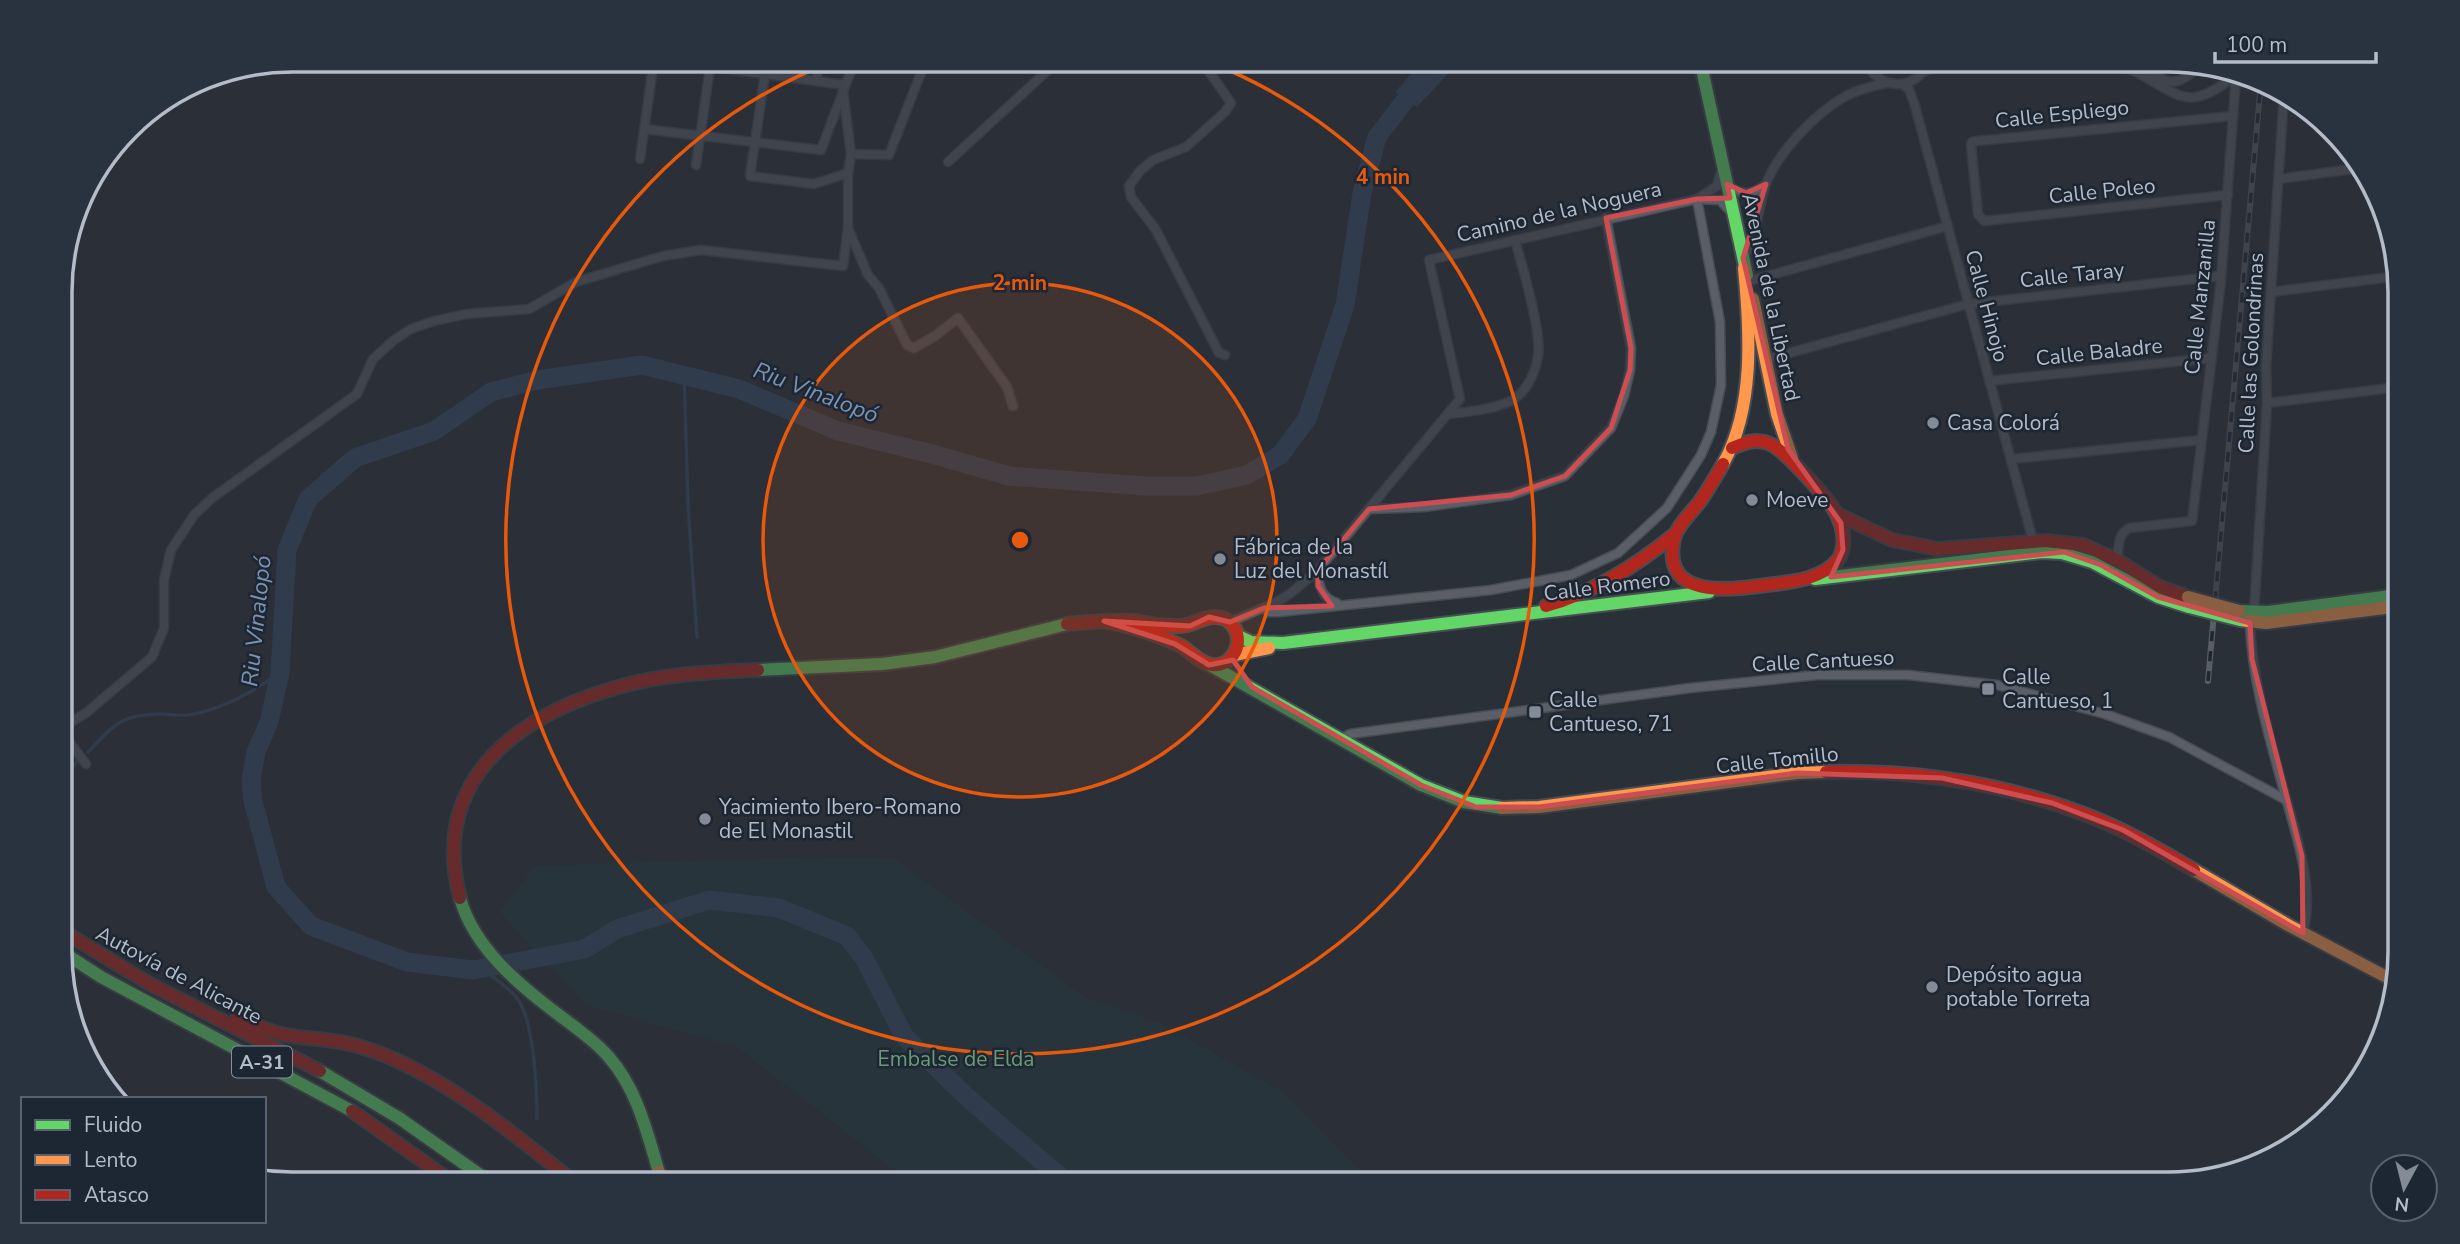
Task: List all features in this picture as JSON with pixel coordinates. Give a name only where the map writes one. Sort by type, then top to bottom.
[{"type":"main road","name":"Avenida de la Libertad","points":[[1703,72],[1777,414],[1794,461]]},
{"type":"main road","points":[[1743,263],[1749,359],[1732,448],[1702,498],[1675,534],[1672,556],[1677,570],[1691,583],[1720,591],[1971,554],[2034,541],[2064,541],[2083,545],[2117,560],[2189,602]]},
{"type":"main road","points":[[1732,448],[1747,441],[1764,442],[1779,448],[1794,461],[1836,514],[1843,533],[1840,555],[1826,570],[1805,580]]},
{"type":"main road","points":[[1836,514],[1877,534],[1938,549],[1971,554],[2064,552],[2101,565],[2158,597],[2246,617],[2388,607]]},
{"type":"main road","name":"Calle Romero","points":[[1233,656],[1283,643],[1500,617],[1563,602],[1592,590],[1637,564],[1675,534]]},
{"type":"main road","name":"Calle Romero","points":[[1500,617],[1518,617],[1720,591]]},
{"type":"main road","points":[[2246,617],[2388,597]]},
{"type":"main road","points":[[657,1172],[631,1089],[618,1069],[597,1046],[544,1004],[485,948],[466,914],[459,891],[454,842],[460,808],[467,790],[490,757],[509,740],[554,709],[599,692],[660,677],[697,672],[893,663],[940,656],[1061,625],[1130,621],[1176,626],[1196,624],[1209,617],[1230,622],[1238,636],[1238,646],[1233,656],[1224,663],[1209,664],[1198,659],[1191,648],[1191,635],[1196,624]]},
{"type":"main road","points":[[1104,621],[1144,632],[1194,654]]},
{"type":"main road","name":"Calle Romero","points":[[1238,636],[1251,642],[1283,643]]},
{"type":"main road","name":"Calle Tomillo","points":[[1233,656],[1241,676],[1252,687]]},
{"type":"main road","name":"Calle Tomillo","points":[[1209,664],[1437,793],[1476,807],[1539,807],[1818,772],[1907,774],[1987,785],[2052,803],[2123,830],[2303,933],[2387,977]]},
{"type":"main road","name":"Autovía de Alicante","points":[[72,937],[137,978],[301,1060],[360,1094],[410,1125],[476,1172]]},
{"type":"main road","name":"Autovía de Alicante","points":[[72,958],[125,990],[358,1114],[438,1172]]},
{"type":"main road","points":[[191,1006],[219,1010],[278,1033],[360,1046],[399,1061],[437,1082],[520,1138],[561,1172]]},
{"type":"street","points":[[640,159],[652,72]]},
{"type":"street","points":[[696,165],[710,72]]},
{"type":"street","points":[[755,72],[844,88]]},
{"type":"street","points":[[816,81],[818,72]]},
{"type":"street","points":[[644,129],[821,150],[850,72]]},
{"type":"street","points":[[851,155],[889,155],[921,72]]},
{"type":"street","points":[[948,162],[1046,72]]},
{"type":"street","points":[[1209,72],[1231,103],[1225,112],[1186,147],[1153,160],[1129,186],[1131,197],[1156,230],[1219,353],[1226,355]]},
{"type":"street","points":[[1743,263],[1752,240],[1766,184],[1791,144],[1829,107],[1856,91],[1863,84],[1868,72]]},
{"type":"street","points":[[1872,72],[1886,83]]},
{"type":"street","points":[[1856,91],[1886,83],[1902,84],[1923,72]]},
{"type":"street","points":[[2136,72],[2165,90],[2184,97],[2208,94],[2229,80]]},
{"type":"street","points":[[2153,72],[2172,82],[2180,81],[2191,73]]},
{"type":"street","points":[[765,74],[750,176],[814,184],[848,173]]},
{"type":"street","name":"Calle Manzanilla","points":[[2117,560],[2120,537],[2122,532],[2129,528],[2192,521],[2221,276],[2236,82]]},
{"type":"street","name":"Calle Hinojo","points":[[1902,84],[1909,89],[1915,106],[2034,541]]},
{"type":"street","points":[[72,723],[152,657],[164,628],[164,580],[171,550],[194,515],[212,498],[356,394],[373,359],[411,329],[466,314],[529,309],[576,282],[663,256],[701,250],[843,267],[848,228],[848,173],[851,155],[844,88]]},
{"type":"street","name":"Calle las Golondrinas","points":[[2283,105],[2266,366],[2267,403],[2246,617],[2252,659],[2302,856],[2305,904],[2303,933]]},
{"type":"street","name":"Calle Espliego","points":[[1980,219],[1972,142],[2233,116]]},
{"type":"street","points":[[1697,199],[1717,186],[1723,166]]},
{"type":"street","points":[[2278,179],[2351,169]]},
{"type":"street","points":[[1727,184],[1745,193],[1753,193],[1766,184]]},
{"type":"street","name":"Calle Poleo","points":[[1980,219],[2228,195]]},
{"type":"street","points":[[1697,199],[1720,200],[1735,217]]},
{"type":"street","points":[[1264,608],[1279,612],[1491,590],[1571,575],[1618,553],[1667,508],[1701,455],[1712,432],[1721,385],[1720,322],[1697,199]]},
{"type":"street","name":"Camino de la Noguera","points":[[1448,414],[1460,399],[1429,260],[1697,199]]},
{"type":"street","points":[[1369,509],[1424,507],[1511,495],[1565,476],[1611,428],[1624,397],[1630,370],[1631,348],[1606,218]]},
{"type":"street","points":[[1749,281],[1948,226]]},
{"type":"street","points":[[848,228],[868,275],[879,288],[907,345],[914,348],[958,318],[1007,387],[1013,406]]},
{"type":"street","points":[[1230,622],[1291,593],[1318,570],[1448,414],[1469,412],[1508,402],[1530,383],[1539,354],[1534,315],[1515,240]]},
{"type":"street","name":"Calle Taray","points":[[1767,359],[1968,304],[2221,276]]},
{"type":"street","points":[[2271,292],[2387,278]]},
{"type":"street","name":"Calle Baladre","points":[[1990,381],[2211,358]]},
{"type":"street","points":[[2267,403],[2388,388]]},
{"type":"street","points":[[2011,459],[2202,440]]},
{"type":"street","points":[[1318,570],[1318,586],[1328,600],[1342,605]]},
{"type":"street","name":"Calle Cantueso","points":[[1342,739],[1350,734],[1690,688],[1818,675],[1908,675],[1997,685],[2105,713],[2169,737],[2286,800]]},
{"type":"street","points":[[72,745],[86,764]]},
{"type":"highlighted area","points":[[1727,184],[1746,193],[1766,184],[1743,258],[1788,449],[1841,523],[1843,550],[1831,577],[2064,552],[2101,565],[2158,597],[2250,623],[2252,659],[2302,856],[2303,933],[2123,830],[2052,803],[1942,778],[1797,773],[1539,807],[1476,807],[1421,785],[1252,687],[1233,660],[1209,665],[1175,644],[1104,621],[1190,626],[1209,617],[1230,622],[1264,608],[1332,606],[1318,586],[1318,570],[1369,509],[1511,495],[1565,476],[1611,428],[1630,370],[1631,348],[1606,218],[1697,199],[1730,198]]},
{"type":"green space","name":"Embalse de Elda","points":[[806,857],[893,858],[1085,997],[1162,1024],[1281,1091],[1361,1172],[897,1172],[737,1047],[586,1005],[500,912],[535,866]]},
{"type":"water","points":[[1412,72],[1450,72],[1417,107],[1395,92]]},
{"type":"waterway","name":"Riu Vinalopó","points":[[1055,1172],[969,1099],[904,1036],[864,958],[847,936],[779,908],[709,900],[617,929],[585,949],[473,970],[407,962],[311,926],[276,887],[253,801],[251,779],[256,752],[269,722],[280,673],[287,550],[308,499],[355,458],[434,431],[491,392],[537,380],[642,365],[739,389],[838,431],[1009,476],[1144,486],[1197,486],[1247,475],[1280,455],[1307,419],[1345,305],[1362,193],[1377,137],[1431,72]]},
{"type":"waterway","points":[[684,374],[688,505],[697,637]]},
{"type":"waterway","points":[[88,752],[112,728],[127,719],[147,715],[199,713],[224,705],[280,673]]},
{"type":"waterway","points":[[72,768],[77,762]]},
{"type":"waterway","points":[[482,968],[512,992],[524,1012],[534,1058],[537,1119]]},
{"type":"railway","points":[[2208,681],[2260,92]]},
{"type":"traffic: fast","points":[[1703,72],[1747,275]]},
{"type":"traffic: fast","points":[[1815,579],[2043,552],[2062,553],[2092,562],[2158,597],[2189,607]]},
{"type":"traffic: fast","points":[[1238,636],[1251,642],[1283,643],[1709,592]]},
{"type":"traffic: fast","points":[[2239,611],[2268,612],[2388,596]]},
{"type":"traffic: fast","points":[[2189,607],[2240,620]]},
{"type":"traffic: fast","points":[[758,670],[882,664],[935,657],[1067,624]]},
{"type":"traffic: fast","points":[[1210,665],[1421,785],[1464,802],[1502,808]]},
{"type":"traffic: fast","points":[[460,898],[476,933],[500,964],[529,991],[585,1034],[619,1070],[635,1099],[659,1172]]},
{"type":"traffic: fast","points":[[72,958],[101,977],[352,1111]]},
{"type":"traffic: fast","points":[[320,1071],[399,1118],[476,1172]]},
{"type":"traffic: slow","points":[[1723,464],[1741,418],[1748,368],[1744,268]]},
{"type":"traffic: slow","points":[[1753,299],[1777,414],[1792,458]]},
{"type":"traffic: slow","points":[[2188,597],[2239,611]]},
{"type":"traffic: slow","points":[[2240,620],[2266,623],[2388,608]]},
{"type":"traffic: slow","points":[[1234,655],[1269,648]]},
{"type":"traffic: slow","points":[[1502,808],[1539,807],[1797,773],[1826,772]]},
{"type":"traffic: slow","points":[[2194,870],[2288,925],[2387,977]]},
{"type":"traffic: jam","points":[[1723,464],[1674,538],[1673,562],[1680,575],[1691,583],[1705,587],[1737,588],[1804,579],[1822,572],[1837,561],[1843,545],[1839,521],[1833,508],[1806,475],[1768,443],[1754,441],[1732,448]]},
{"type":"traffic: jam","points":[[1837,514],[1892,540],[1938,549],[2046,541],[2083,545],[2117,560],[2160,587],[2188,597]]},
{"type":"traffic: jam","points":[[1546,606],[1598,586],[1645,557],[1675,534]]},
{"type":"traffic: jam","points":[[1067,624],[1100,621],[1108,621],[1132,621],[1180,626],[1219,617],[1232,625],[1237,634],[1237,648],[1223,664],[1208,664],[1181,646],[1162,638],[1124,625],[1114,623],[1104,621]]},
{"type":"traffic: jam","points":[[460,898],[454,857],[457,820],[469,788],[488,760],[514,737],[544,717],[578,701],[632,683],[704,673],[758,670]]},
{"type":"traffic: jam","points":[[1826,772],[1924,776],[2021,794],[2053,803],[2112,826],[2194,870]]},
{"type":"traffic: jam","points":[[72,937],[148,983],[320,1071]]},
{"type":"traffic: jam","points":[[237,1018],[277,1033],[340,1042],[389,1057],[474,1105],[561,1172]]},
{"type":"traffic: jam","points":[[352,1111],[438,1172]]},
{"type":"place","name":"Casa Colorá","points":[[1933,423]]},
{"type":"place","name":"Moeve","points":[[1752,500]]},
{"type":"place","name":"Fábrica de la Luz del Monastíl","points":[[1220,559]]},
{"type":"place","name":"Calle Cantueso, 1","points":[[1988,689]]},
{"type":"place","name":"Calle Cantueso, 71","points":[[1535,712]]},
{"type":"place","name":"Yacimiento Ibero-Romano de El Monastil","points":[[705,819]]},
{"type":"place","name":"Depósito agua potable Torreta","points":[[1932,987]]}]
